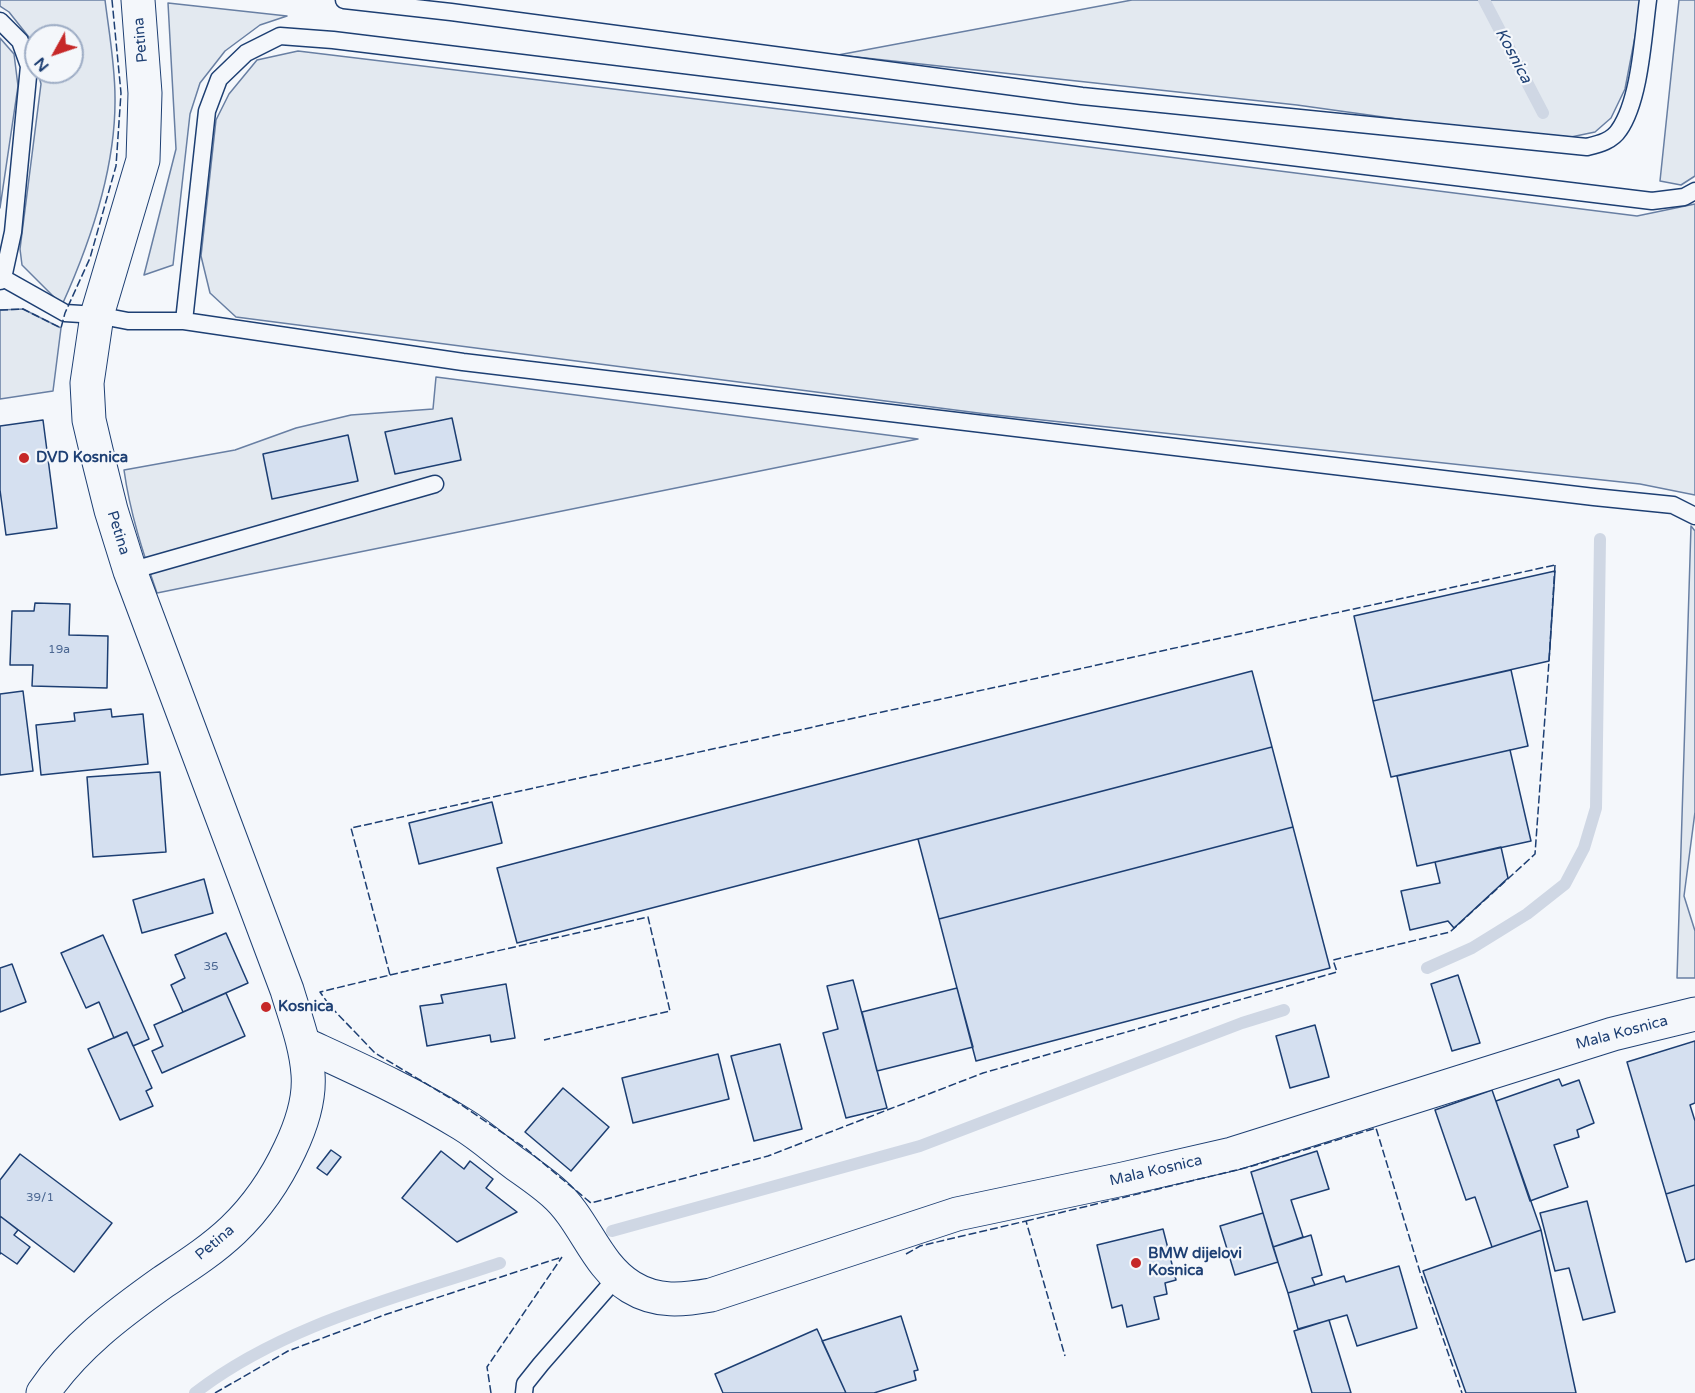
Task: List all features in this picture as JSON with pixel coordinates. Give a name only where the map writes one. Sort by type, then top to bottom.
[{"type":"street","name":"Petina","points":[[43,1393],[75,1353],[102,1328],[203,1255],[232,1231],[258,1203],[281,1169],[298,1133],[306,1104],[308,1075],[304,1044],[280,971],[130,571],[111,510],[89,420],[87,383],[97,315],[143,160],[145,93],[138,0]]},
{"type":"street","name":"Mala Kosnica","points":[[617,1278],[633,1288],[658,1297],[682,1300],[711,1295],[957,1214],[1232,1154],[1613,1034],[1695,1014]]},
{"type":"street","points":[[304,1044],[397,1087],[483,1139],[555,1194],[581,1224],[592,1246],[617,1278]]},
{"type":"lane","points":[[344,0],[451,12],[1082,96],[1587,147],[1605,142],[1618,131],[1631,105],[1648,0]]},
{"type":"lane","points":[[0,21],[20,41],[29,66],[13,232],[2,279],[65,313],[97,315],[128,321],[184,321],[475,363],[1673,505],[1695,516]]},
{"type":"lane","points":[[184,321],[207,111],[219,79],[246,53],[280,36],[333,40],[1652,201],[1684,197],[1695,191]]},
{"type":"lane","points":[[130,571],[435,484]]},
{"type":"lane","points":[[524,1393],[525,1384],[540,1364],[617,1278]]},
{"type":"shaded area","points":[[0,0],[105,0],[115,85],[111,150],[92,230],[62,305],[22,265],[20,249],[41,84],[84,84],[84,24],[24,24],[24,31],[9,12],[0,6]]},
{"type":"shaded area","points":[[1132,0],[1642,0],[1625,89],[1611,118],[1595,132],[1571,137],[1455,127],[1297,105],[838,55]]},
{"type":"shaded area","points":[[1679,0],[1695,0],[1695,176],[1681,185],[1660,181]]},
{"type":"shaded area","points":[[168,3],[287,16],[260,25],[225,51],[200,83],[190,114],[173,265],[144,275],[176,149]]},
{"type":"shaded area","points":[[0,38],[14,54],[18,86],[0,208]]},
{"type":"shaded area","points":[[298,51],[1637,216],[1695,204],[1695,495],[1640,484],[986,414],[236,317],[210,293],[201,256],[216,120],[229,94],[257,60]]},
{"type":"shaded area","points":[[23,309],[61,328],[53,391],[0,399],[0,310]]},
{"type":"shaded area","points":[[436,377],[918,439],[157,593],[138,533],[124,470],[235,450],[296,428],[351,415],[433,409]]},
{"type":"shaded area","points":[[1691,526],[1695,531],[1695,812],[1684,896],[1695,931],[1695,978],[1677,978]]},
{"type":"building","points":[[452,418],[461,460],[395,474],[385,432]]},
{"type":"building","name":"DVD Kosnica","points":[[43,420],[57,528],[6,535],[0,490],[0,426]]},
{"type":"building","points":[[348,435],[358,481],[272,499],[263,454]]},
{"type":"building","points":[[1555,571],[1549,661],[1373,701],[1354,616]]},
{"type":"building","points":[[35,603],[70,604],[69,635],[108,636],[107,688],[32,686],[33,665],[10,665],[12,611],[34,611]]},
{"type":"building","points":[[1511,670],[1528,746],[1391,777],[1373,701]]},
{"type":"building","points":[[1252,671],[1272,747],[517,943],[497,868]]},
{"type":"building","points":[[23,691],[33,771],[0,775],[0,694]]},
{"type":"building","points":[[111,709],[112,717],[143,714],[148,764],[41,775],[36,725],[75,721],[74,713]]},
{"type":"building","points":[[1272,747],[1293,827],[939,919],[918,839]]},
{"type":"building","points":[[1510,750],[1531,841],[1417,866],[1397,776]]},
{"type":"building","points":[[160,772],[166,852],[93,857],[87,777]]},
{"type":"building","points":[[492,802],[502,843],[419,864],[409,823]]},
{"type":"building","points":[[1293,827],[1330,968],[976,1061],[939,919]]},
{"type":"building","points":[[1501,847],[1508,878],[1454,928],[1448,921],[1410,930],[1401,891],[1440,883],[1435,862]]},
{"type":"building","points":[[204,879],[213,913],[142,933],[133,900]]},
{"type":"building","points":[[226,933],[248,983],[183,1012],[171,985],[185,978],[175,955]]},
{"type":"building","points":[[103,935],[149,1039],[133,1046],[127,1032],[114,1038],[99,1002],[86,1008],[61,953]]},
{"type":"building","points":[[12,964],[26,1002],[0,1012],[0,968]]},
{"type":"building","points":[[1458,975],[1480,1043],[1452,1051],[1431,984]]},
{"type":"building","points":[[853,980],[887,1108],[846,1118],[823,1033],[838,1029],[827,986]]},
{"type":"building","points":[[506,984],[515,1038],[491,1042],[490,1035],[427,1046],[420,1006],[443,1003],[441,995]]},
{"type":"building","points":[[957,988],[973,1047],[877,1071],[862,1012]]},
{"type":"building","points":[[226,993],[245,1036],[162,1073],[152,1051],[163,1046],[154,1025]]},
{"type":"building","points":[[1315,1025],[1329,1077],[1290,1088],[1276,1036]]},
{"type":"building","points":[[127,1032],[152,1088],[146,1091],[153,1106],[120,1120],[88,1049]]},
{"type":"building","points":[[1695,1041],[1695,1103],[1690,1105],[1695,1121],[1695,1185],[1666,1194],[1627,1062]]},
{"type":"building","points":[[780,1044],[802,1129],[754,1141],[731,1056]]},
{"type":"building","points":[[718,1054],[729,1099],[633,1123],[622,1078]]},
{"type":"building","points":[[1559,1079],[1562,1086],[1579,1080],[1594,1123],[1577,1130],[1579,1137],[1554,1145],[1568,1187],[1530,1201],[1496,1101]]},
{"type":"building","points":[[563,1088],[609,1127],[571,1171],[525,1132]]},
{"type":"building","points":[[1492,1090],[1541,1230],[1492,1247],[1475,1197],[1466,1200],[1435,1110]]},
{"type":"building","points":[[331,1150],[341,1157],[327,1175],[317,1168]]},
{"type":"building","points":[[441,1151],[464,1169],[470,1161],[493,1179],[486,1188],[517,1212],[457,1242],[402,1198]]},
{"type":"building","points":[[1317,1151],[1329,1189],[1291,1200],[1303,1237],[1273,1247],[1251,1172]]},
{"type":"building","points":[[20,1154],[112,1223],[74,1272],[0,1216],[0,1180]]},
{"type":"building","points":[[1695,1185],[1695,1259],[1686,1262],[1666,1194]]},
{"type":"building","points":[[1587,1201],[1615,1312],[1583,1320],[1569,1268],[1555,1271],[1540,1213]]},
{"type":"building","points":[[1263,1213],[1278,1262],[1235,1275],[1220,1226]]},
{"type":"building","points":[[0,1216],[18,1230],[14,1235],[30,1247],[17,1264],[0,1254]]},
{"type":"building","name":"BMW dijelovi Kosnica","points":[[1163,1229],[1176,1280],[1165,1283],[1167,1294],[1154,1297],[1159,1319],[1127,1327],[1122,1305],[1112,1308],[1097,1245]]},
{"type":"building","points":[[1541,1230],[1576,1393],[1466,1393],[1423,1271]]},
{"type":"building","points":[[1311,1235],[1322,1275],[1312,1278],[1315,1285],[1288,1293],[1273,1247]]},
{"type":"building","points":[[1399,1266],[1417,1328],[1357,1346],[1347,1315],[1298,1329],[1288,1293],[1344,1276],[1346,1282]]},
{"type":"building","points":[[901,1316],[918,1370],[914,1371],[916,1380],[874,1393],[846,1393],[822,1341]]},
{"type":"building","points":[[1329,1320],[1351,1393],[1312,1393],[1294,1331]]},
{"type":"building","points":[[817,1329],[846,1393],[723,1393],[715,1374]]},
{"type":"waterway","name":"Kosnica","points":[[1484,0],[1543,113]]},
{"type":"waterway","points":[[1427,968],[1472,948],[1527,914],[1565,884],[1584,848],[1596,808],[1600,539]]},
{"type":"waterway","points":[[612,1231],[920,1146],[1242,1023],[1284,1010]]},
{"type":"waterway","points":[[195,1393],[229,1369],[303,1331],[381,1302],[500,1263]]},
{"type":"fence","points":[[0,310],[23,309],[61,328],[65,313],[90,258],[116,166],[121,93],[112,0]]},
{"type":"fence","points":[[1555,565],[1535,854],[1450,932],[1333,960],[1337,972],[983,1073],[768,1156],[591,1203],[525,1148],[460,1104],[375,1053],[330,1006],[320,992],[390,975],[351,828],[1555,565]]},
{"type":"fence","points":[[390,975],[648,917],[670,1011],[544,1040]]},
{"type":"fence","points":[[1026,1221],[1249,1167],[1376,1128],[1420,1272],[1462,1393]]},
{"type":"fence","points":[[906,1254],[920,1246],[1026,1221],[1065,1356]]},
{"type":"fence","points":[[215,1393],[288,1351],[387,1314],[562,1257]]},
{"type":"fence","points":[[491,1393],[487,1367],[562,1257]]},
{"type":"place","name":"DVD Kosnica","points":[[24,458]]},
{"type":"place","name":"Kosnica","points":[[266,1007]]},
{"type":"place","name":"BMW dijelovi Kosnica","points":[[1136,1263]]}]
